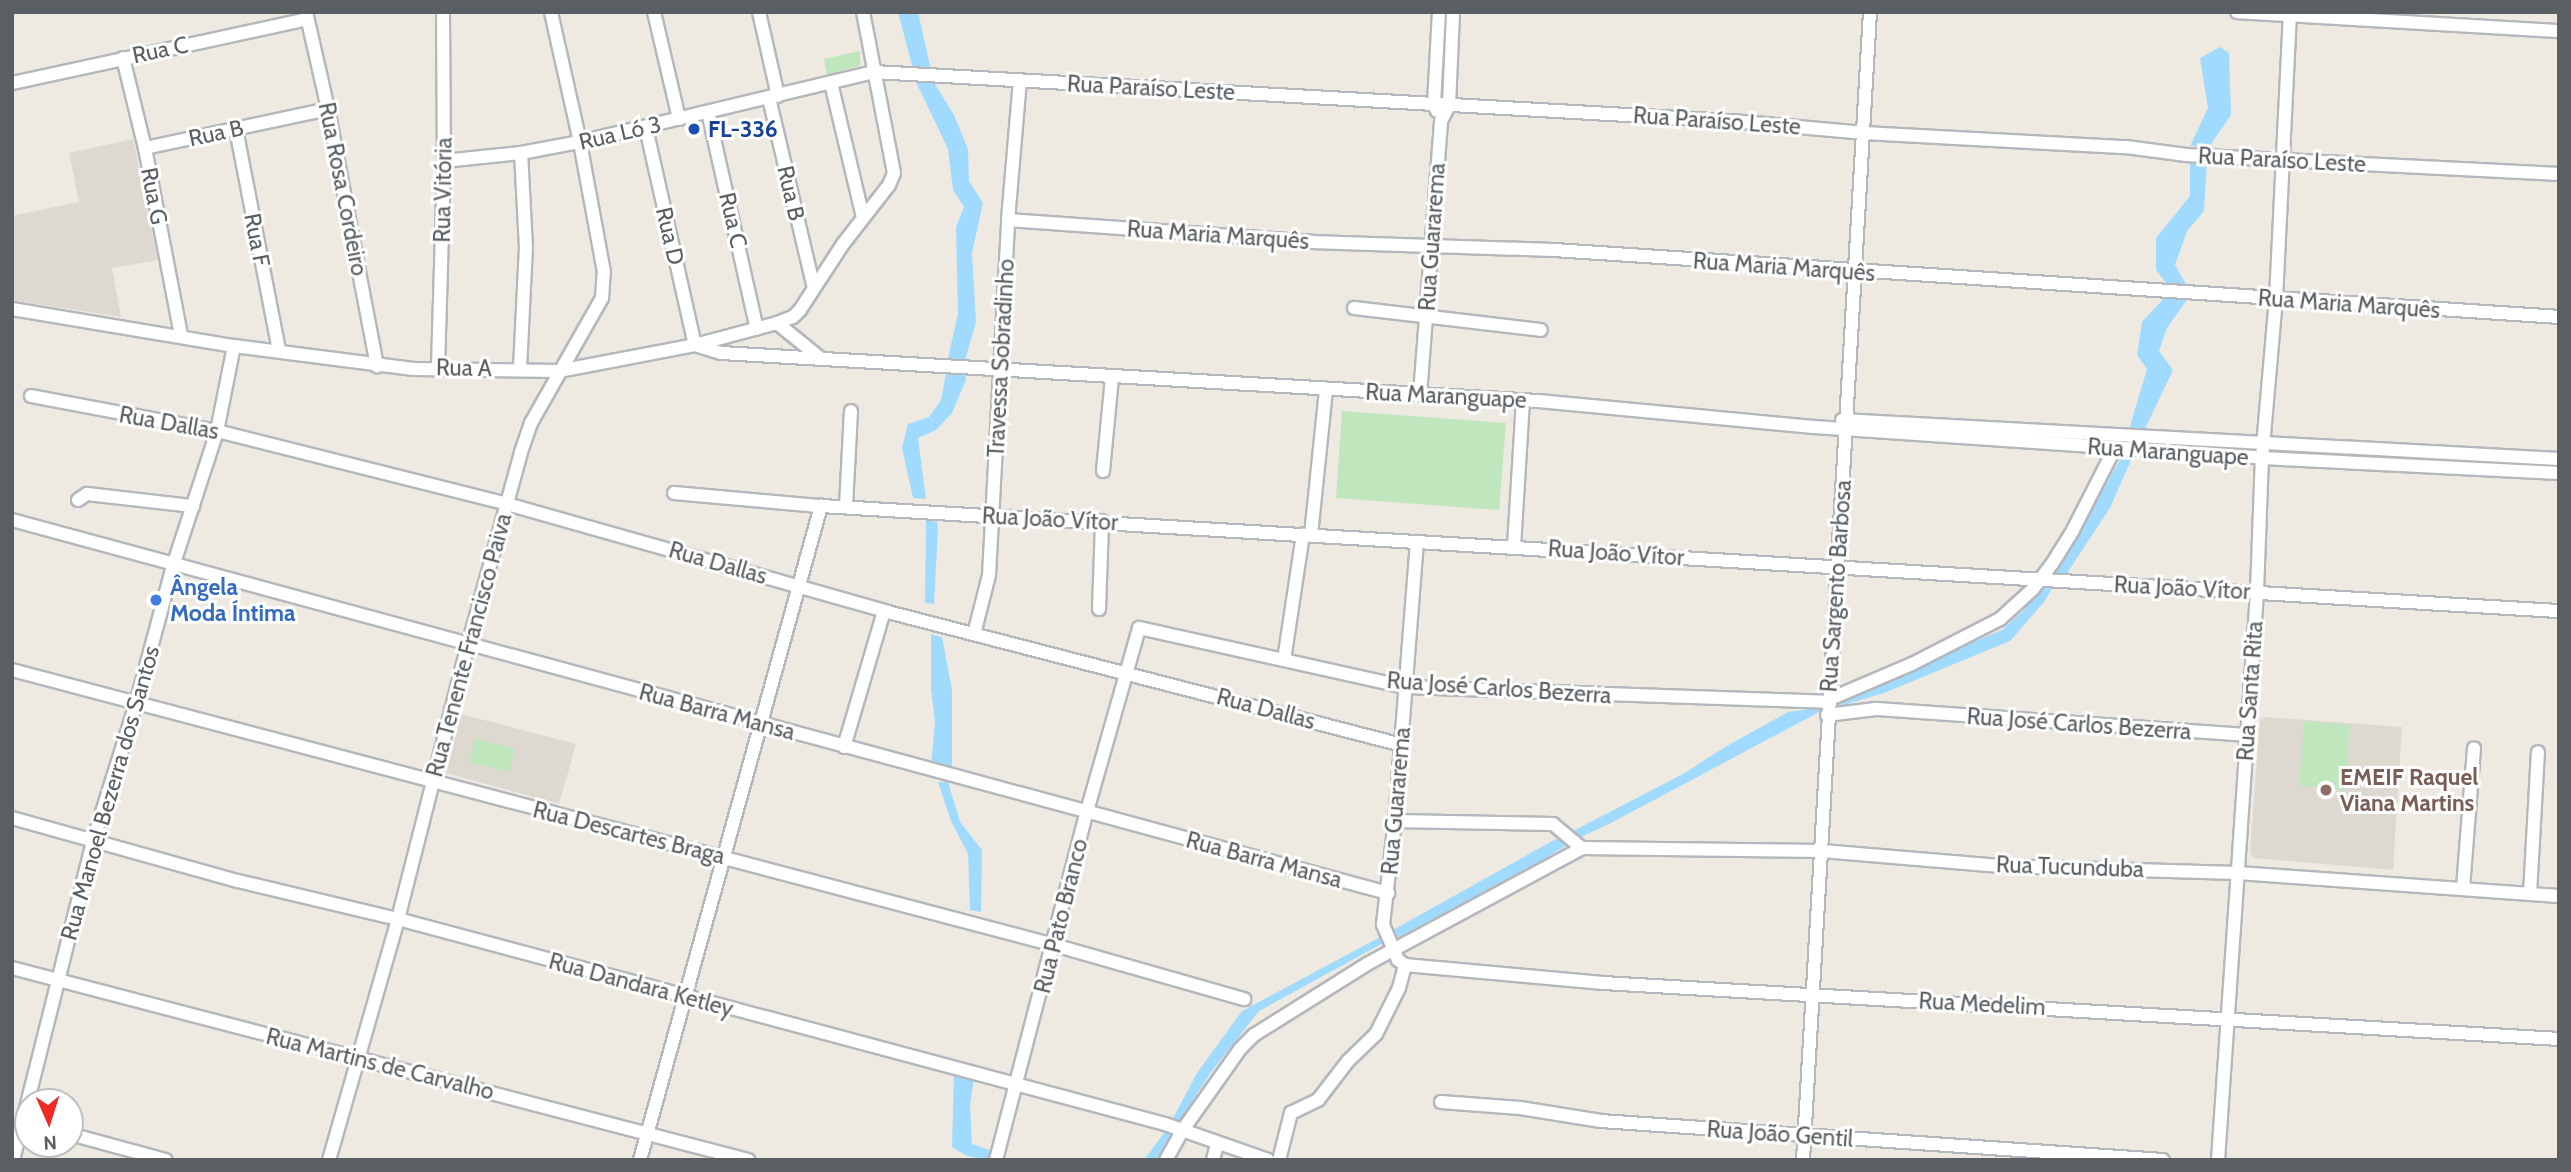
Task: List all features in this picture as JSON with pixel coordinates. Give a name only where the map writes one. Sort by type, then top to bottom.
[{"type":"street","name":"Rua Vitória","points":[[438,367],[444,161],[443,12]]},
{"type":"street","name":"Rua Tenente Francisco Paiva","points":[[329,1160],[356,1058],[398,919],[468,645],[531,423],[559,370],[596,312],[603,286],[604,272],[580,142],[551,12]]},
{"type":"street","points":[[654,12],[679,119]]},
{"type":"street","name":"Rua B","points":[[759,12],[773,97],[814,288]]},
{"type":"street","points":[[863,12],[874,72]]},
{"type":"street","name":"Rua Guararema","points":[[1439,12],[1434,104],[1441,121]]},
{"type":"street","name":"Rua Guararema","points":[[1420,395],[1441,121],[1449,105],[1453,12]]},
{"type":"street","name":"Rua Sargento Barbosa","points":[[1803,1160],[1870,12]]},
{"type":"street","points":[[2237,12],[2559,31]]},
{"type":"street","name":"Rua Santa Rita","points":[[2218,1160],[2257,592],[2262,458],[2276,299],[2290,14]]},
{"type":"street","name":"Rua C","points":[[12,83],[307,16]]},
{"type":"street","name":"Rua Rosa Cordeiro","points":[[307,16],[328,109],[377,366]]},
{"type":"street","name":"Rua G","points":[[124,58],[145,148],[181,335]]},
{"type":"street","name":"Rua Ló 3","points":[[444,161],[520,153],[580,142],[874,72]]},
{"type":"street","name":"Rua Paraíso Leste","points":[[874,72],[1719,120],[1864,133],[2126,147],[2186,155],[2559,174]]},
{"type":"street","name":"Rua A","points":[[12,309],[181,335],[233,346],[377,366],[559,370],[695,345],[757,329],[793,317],[800,310],[863,218],[889,186],[894,167],[874,72]]},
{"type":"street","name":"Travessa Sobradinho","points":[[974,634],[989,575],[1009,220],[1020,81]]},
{"type":"street","points":[[831,83],[863,218]]},
{"type":"street","name":"Rua B","points":[[145,148],[328,109]]},
{"type":"street","name":"Rua C","points":[[708,112],[757,329]]},
{"type":"street","name":"Rua D","points":[[646,128],[695,345]]},
{"type":"street","name":"Rua F","points":[[236,129],[279,351]]},
{"type":"street","points":[[520,153],[526,274],[520,369]]},
{"type":"street","name":"Rua Maria Marquês","points":[[1009,220],[1298,241],[1554,250],[2559,317]]},
{"type":"street","points":[[1354,308],[1541,330]]},
{"type":"street","points":[[777,323],[822,359]]},
{"type":"street","name":"Rua Maranguape","points":[[695,345],[733,355],[1000,368],[1112,377],[1523,400],[1779,421],[2559,459]]},
{"type":"street","name":"Rua Manoel Bezerra dos Santos","points":[[30,1088],[93,841],[136,704],[173,566],[217,431],[233,346]]},
{"type":"street","points":[[1103,471],[1112,377]]},
{"type":"street","points":[[1284,660],[1307,535],[1326,388]]},
{"type":"street","name":"Rua Dallas","points":[[31,396],[217,431],[507,504],[884,611],[1402,745]]},
{"type":"street","points":[[1514,547],[1523,400]]},
{"type":"street","points":[[846,506],[850,411]]},
{"type":"street","name":"Rua Maranguape","points":[[1848,424],[2115,448],[2559,473]]},
{"type":"street","points":[[1828,706],[2000,619],[2038,580],[2073,530],[2115,448]]},
{"type":"street","name":"Rua João Vítor","points":[[674,493],[821,506],[2559,611]]},
{"type":"street","points":[[78,500],[87,494],[193,506]]},
{"type":"street","points":[[640,1160],[821,506]]},
{"type":"street","name":"Rua Barra Mansa","points":[[12,520],[173,566],[1388,894]]},
{"type":"street","points":[[1099,609],[1102,521]]},
{"type":"street","name":"Rua Guararema","points":[[1388,894],[1417,542]]},
{"type":"street","points":[[844,747],[884,611]]},
{"type":"street","name":"Rua José Carlos Bezerra","points":[[1126,672],[1140,628],[1406,687],[1828,706],[2248,735]]},
{"type":"street","name":"Rua Descartes Braga","points":[[12,670],[431,783],[1054,944],[1244,999]]},
{"type":"street","name":"Rua Pato Branco","points":[[996,1160],[1126,672]]},
{"type":"street","points":[[2462,888],[2474,748]]},
{"type":"street","points":[[2530,894],[2538,752]]},
{"type":"street","name":"Rua Dandara Ketley","points":[[12,818],[238,881],[398,919],[1017,1085],[1182,1131],[1268,1160]]},
{"type":"street","points":[[1166,1160],[1182,1131],[1240,1049],[1254,1035],[1393,949],[1581,847],[1563,830],[1547,823],[1395,821]]},
{"type":"street","name":"Rua Tucunduba","points":[[1581,847],[1822,852],[2000,866],[2237,873],[2559,896]]},
{"type":"street","points":[[1279,1160],[1291,1113],[1318,1100],[1348,1061],[1376,1034],[1399,988],[1405,965],[1398,960],[1383,929],[1388,894]]},
{"type":"street","name":"Rua Medelim","points":[[1405,965],[1603,983],[2559,1039]]},
{"type":"street","name":"Rua Martins de Carvalho","points":[[12,968],[748,1160]]},
{"type":"street","name":"Rua João Gentil","points":[[1441,1102],[1520,1108],[1601,1121],[2163,1160]]},
{"type":"street","points":[[84,1138],[166,1160]]},
{"type":"street","points":[[1213,1160],[1217,1144]]},
{"type":"shaded area","points":[[133,139],[158,260],[112,268],[121,317],[12,300],[12,216],[79,202],[69,153]]},
{"type":"shaded area","points":[[461,714],[576,744],[559,804],[446,773]]},
{"type":"shaded area","name":"EMEIF Raquel Viana Martins","points":[[2265,717],[2402,727],[2393,870],[2254,858],[2250,853],[2260,719]]},
{"type":"green space","points":[[860,51],[860,66],[827,75],[824,59]]},
{"type":"green space","points":[[1342,411],[1506,423],[1499,510],[1336,498]]},
{"type":"green space","points":[[2304,721],[2350,725],[2345,790],[2299,786]]},
{"type":"green space","points":[[475,738],[515,749],[509,772],[469,762]]},
{"type":"water","points":[[898,12],[918,12],[931,70],[913,69]]},
{"type":"water","points":[[2220,47],[2229,53],[2231,115],[2209,147],[2190,146],[2208,108],[2200,58]]},
{"type":"water","points":[[915,80],[933,81],[954,115],[968,149],[969,181],[983,203],[972,253],[976,322],[965,360],[948,358],[958,314],[956,227],[964,207],[953,190],[948,149]]},
{"type":"water","points":[[2190,157],[2207,158],[2204,211],[2187,231],[2175,265],[2187,286],[2167,284],[2156,270],[2156,238],[2190,196]]},
{"type":"water","points":[[2167,295],[2189,297],[2167,328],[2159,351],[2173,370],[2143,433],[2128,433],[2147,369],[2137,355],[2142,322]]},
{"type":"water","points":[[947,368],[965,370],[966,380],[952,413],[936,430],[918,438],[926,499],[913,498],[902,448],[908,424],[929,417],[941,400]]},
{"type":"water","points":[[2135,451],[2110,508],[2067,574],[2055,573],[2124,453]]},
{"type":"water","points":[[926,520],[937,522],[938,528],[934,604],[925,603]]},
{"type":"water","points":[[2042,582],[2054,585],[2044,602],[2010,641],[1884,693],[1833,708],[1833,701],[2002,630],[2025,609]]},
{"type":"water","points":[[931,634],[942,637],[952,690],[952,770],[931,765],[935,722],[931,689]]},
{"type":"water","points":[[1822,707],[1821,711],[1611,823],[1579,838],[1573,831],[1683,774],[1788,712]]},
{"type":"water","points":[[938,782],[948,782],[960,822],[982,850],[981,912],[970,910],[968,854],[951,821]]},
{"type":"water","points":[[1563,835],[1570,843],[1395,939],[1391,931]]},
{"type":"water","points":[[1382,936],[1385,942],[1259,1011],[1211,1072],[1179,1122],[1172,1120],[1197,1073],[1242,1011]]},
{"type":"water","points":[[954,1073],[974,1079],[970,1105],[972,1144],[993,1151],[991,1160],[967,1156],[952,1147]]},
{"type":"water","points":[[1167,1129],[1175,1132],[1158,1160],[1144,1160]]},
{"type":"place","name":"FL-336","points":[[694,129]]},
{"type":"place","name":"Ângela Moda Íntima","points":[[156,600]]},
{"type":"place","name":"EMEIF Raquel Viana Martins","points":[[2326,790]]}]
